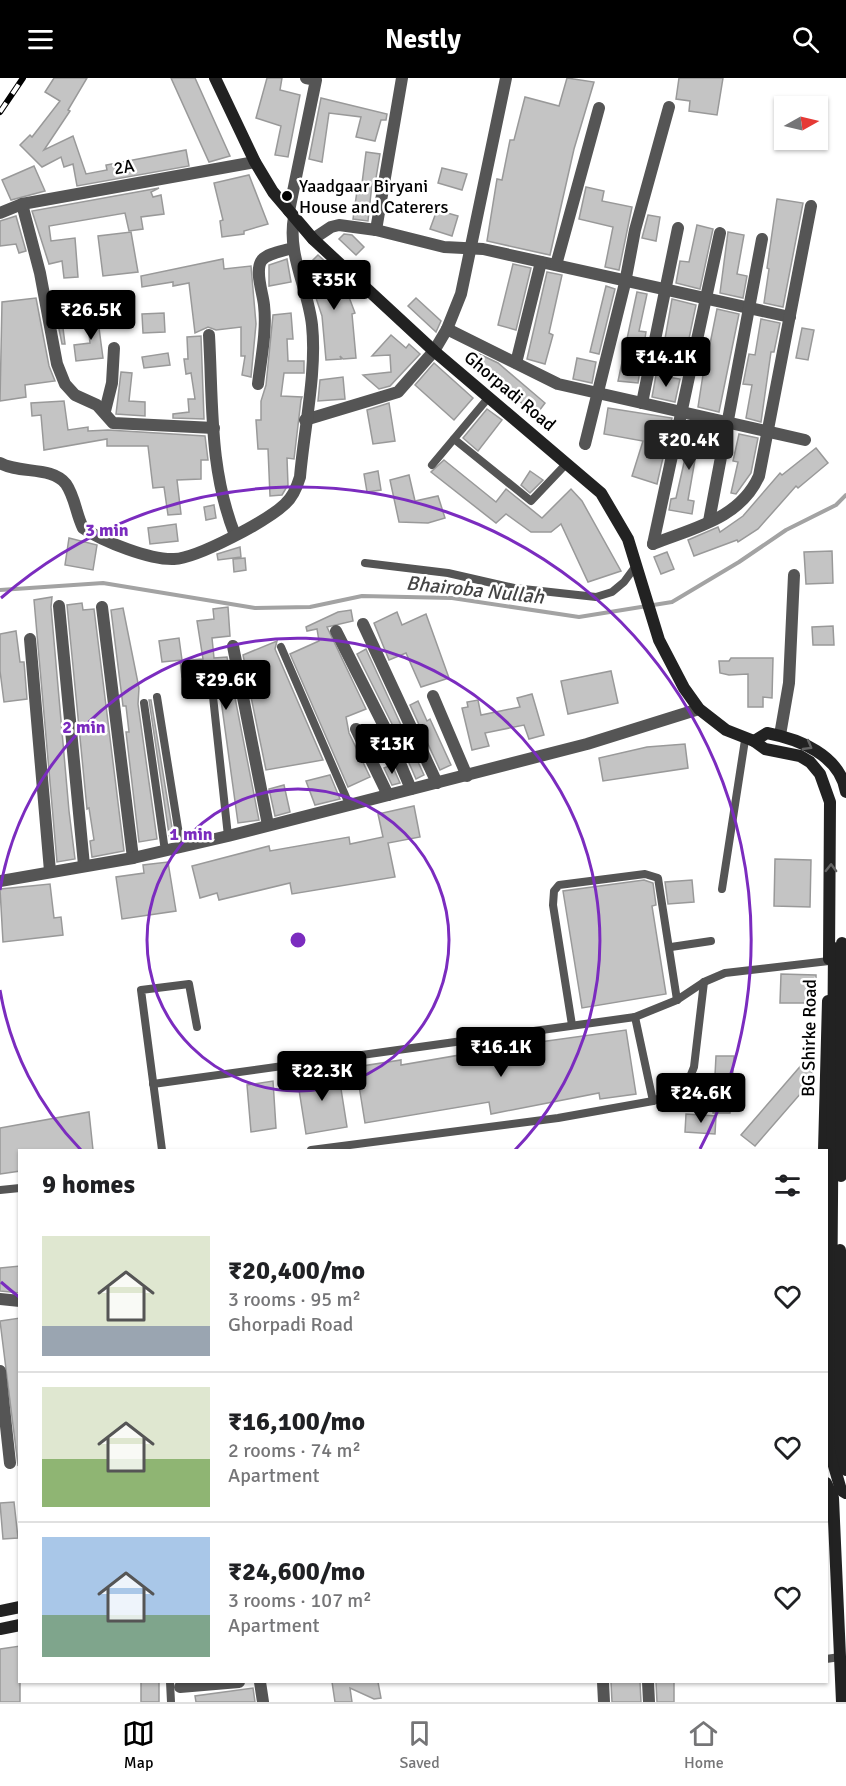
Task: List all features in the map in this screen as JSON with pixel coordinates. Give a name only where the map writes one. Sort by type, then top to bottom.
[{"type":"main road","name":"Ghorpadi Road","points":[[215,78],[255,162],[291,214],[314,239],[434,351],[601,493],[628,539],[635,569],[659,640],[684,688],[699,709],[711,720],[765,749],[800,756],[810,762],[820,774]]},
{"type":"main road","points":[[750,740],[767,732],[812,747],[835,768],[846,792]]},
{"type":"main road","points":[[835,768],[820,774],[830,802],[829,926],[841,941],[839,1392],[841,1449],[846,1470]]},
{"type":"main road","name":"BG Shirke Road","points":[[824,1149],[829,926]]},
{"type":"main road","points":[[841,941],[830,1452],[835,1494],[842,1702]]},
{"type":"main road","points":[[828,1479],[846,1458]]},
{"type":"main road","points":[[0,1611],[18,1607]]},
{"type":"main road","points":[[0,1629],[18,1625]]},
{"type":"street","points":[[0,463],[8,468],[56,475],[65,483],[72,495],[83,528],[150,556],[174,559],[195,555],[235,535],[284,505],[294,492],[300,477],[313,354],[312,323],[292,248],[291,214],[316,80],[306,78]]},
{"type":"street","points":[[376,230],[402,78]]},
{"type":"street","points":[[305,420],[398,392],[434,351],[447,329],[460,294],[506,78]]},
{"type":"street","points":[[585,444],[625,283],[635,230],[669,107]]},
{"type":"street","points":[[556,265],[599,108]]},
{"type":"street","name":"2A","points":[[0,213],[22,204],[255,162]]},
{"type":"street","points":[[22,204],[40,273],[57,364],[65,384],[75,395],[105,411],[113,423],[214,428]]},
{"type":"street","points":[[720,233],[653,544],[730,513],[753,490],[759,476],[811,206]]},
{"type":"street","points":[[314,239],[331,227],[339,225],[376,230],[444,247],[470,249],[556,265],[625,283],[790,317]]},
{"type":"street","points":[[642,403],[678,228]]},
{"type":"street","points":[[709,521],[762,238]]},
{"type":"street","points":[[258,384],[265,332],[265,307],[259,269],[261,261],[266,256],[292,248]]},
{"type":"street","points":[[516,363],[541,262]]},
{"type":"street","points":[[447,329],[558,384],[805,440]]},
{"type":"street","points":[[209,335],[216,475],[223,504],[235,535]]},
{"type":"street","points":[[105,411],[112,383],[114,348]]},
{"type":"street","points":[[780,735],[789,683],[794,575]]},
{"type":"street","points":[[58,606],[84,865]]},
{"type":"street","points":[[102,608],[133,858]]},
{"type":"street","points":[[363,624],[437,783]]},
{"type":"street","points":[[336,631],[411,789]]},
{"type":"street","points":[[30,639],[50,871]]},
{"type":"street","points":[[233,646],[268,825]]},
{"type":"street","points":[[433,696],[466,776]]},
{"type":"street","points":[[0,881],[133,858],[228,836],[629,733],[699,709]]},
{"type":"street","points":[[356,729],[388,795]]},
{"type":"street","points":[[0,1299],[18,1301]]},
{"type":"street","points":[[0,1371],[10,1463]]},
{"type":"street","points":[[175,1684],[207,1683]]},
{"type":"street","points":[[260,1683],[263,1702]]},
{"type":"street","points":[[603,1683],[604,1702]]},
{"type":"street","points":[[648,1683],[649,1702]]},
{"type":"lane","points":[[432,465],[489,397]]},
{"type":"lane","points":[[454,439],[531,501],[567,463]]},
{"type":"lane","points":[[365,563],[448,573],[514,588],[596,597],[612,591],[635,569]]},
{"type":"lane","points":[[281,647],[349,804]]},
{"type":"lane","points":[[211,678],[228,836]]},
{"type":"lane","points":[[157,697],[181,847]]},
{"type":"lane","points":[[144,703],[165,850]]},
{"type":"lane","points":[[722,889],[750,740]]},
{"type":"lane","points":[[572,1025],[553,904],[554,891],[559,885],[645,874],[658,878],[671,947],[677,1000]]},
{"type":"lane","points":[[671,947],[711,941]]},
{"type":"lane","points":[[153,1084],[635,1017],[677,1000],[704,982],[725,973],[829,960]]},
{"type":"lane","points":[[319,1149],[558,1118],[653,1101],[680,1090],[691,1074],[704,982]]},
{"type":"lane","points":[[162,1149],[141,990],[189,984],[197,1027]]},
{"type":"lane","points":[[635,1017],[653,1101]]},
{"type":"lane","points":[[0,1190],[18,1188]]},
{"type":"lane","points":[[828,1659],[840,1657]]},
{"type":"lane","points":[[171,1702],[175,1684]]},
{"type":"building","points":[[54,78],[87,78],[68,110],[70,111],[44,150],[73,136],[86,174],[107,170],[106,165],[186,150],[189,166],[77,186],[73,164],[64,167],[61,157],[42,167],[20,145],[30,135],[32,137],[60,101],[45,92]]},
{"type":"building","points":[[171,78],[195,78],[230,156],[209,162]]},
{"type":"building","points":[[267,78],[282,78],[280,90],[300,95],[288,157],[275,155],[281,126],[256,118]]},
{"type":"building","points":[[567,78],[594,82],[574,149],[550,255],[487,241],[497,179],[502,180],[510,140],[514,140],[525,97],[559,106]]},
{"type":"building","points":[[679,78],[723,78],[717,115],[689,111],[690,101],[676,99]]},
{"type":"building","points":[[321,98],[387,114],[386,120],[381,120],[375,141],[356,137],[361,117],[329,113],[322,162],[309,159]]},
{"type":"building","points":[[366,152],[380,154],[375,184],[372,184],[368,221],[353,219],[357,191],[361,191]]},
{"type":"building","points":[[34,166],[45,191],[11,200],[2,180]]},
{"type":"building","points":[[442,168],[467,174],[462,190],[438,183]]},
{"type":"building","points":[[249,175],[268,224],[244,231],[244,234],[222,237],[220,221],[223,220],[214,183]]},
{"type":"building","points":[[586,187],[604,191],[602,201],[632,207],[619,270],[605,267],[613,227],[579,219]]},
{"type":"building","points":[[159,188],[151,192],[153,197],[161,195],[164,214],[141,217],[143,229],[129,231],[125,213],[49,226],[51,241],[75,238],[78,277],[64,278],[62,261],[49,264],[32,211]]},
{"type":"building","points":[[777,199],[803,203],[783,307],[764,303]]},
{"type":"building","points":[[437,210],[458,216],[452,236],[430,229]]},
{"type":"building","points":[[648,215],[660,217],[656,241],[642,238]]},
{"type":"building","points":[[16,216],[26,251],[19,253],[16,244],[0,246],[0,221]]},
{"type":"building","points":[[697,225],[713,229],[700,289],[676,283],[680,261],[689,262]]},
{"type":"building","points":[[131,232],[138,272],[103,276],[98,236]]},
{"type":"building","points":[[728,232],[744,235],[737,274],[747,276],[743,298],[720,293]]},
{"type":"building","points":[[344,234],[352,235],[364,247],[356,255],[339,239]]},
{"type":"building","points":[[318,255],[341,276],[355,313],[352,314],[356,358],[343,359],[340,356],[341,359],[326,360],[322,316],[314,292],[318,290],[307,266]]},
{"type":"building","points":[[223,259],[224,269],[251,266],[256,324],[251,377],[242,375],[245,356],[241,356],[241,327],[216,330],[208,327],[195,333],[189,283],[173,286],[173,282],[142,287],[141,276]]},
{"type":"building","points":[[287,259],[291,282],[269,286],[269,265]]},
{"type":"building","points":[[513,264],[531,268],[516,330],[498,325]]},
{"type":"building","points":[[547,272],[562,275],[549,333],[553,335],[545,364],[527,359]]},
{"type":"building","points":[[606,286],[615,289],[599,354],[590,352]]},
{"type":"building","points":[[637,292],[647,294],[639,331],[646,332],[638,383],[618,381]]},
{"type":"building","points":[[36,298],[49,366],[55,381],[25,385],[26,397],[0,401],[2,302]]},
{"type":"building","points":[[416,298],[441,321],[436,332],[408,306]]},
{"type":"building","points":[[672,299],[696,305],[686,353],[663,350]]},
{"type":"building","points":[[76,300],[78,317],[62,320],[65,344],[62,344],[54,304]]},
{"type":"building","points":[[717,309],[739,314],[719,412],[698,407],[707,349],[709,349]]},
{"type":"building","points":[[164,313],[165,332],[143,333],[142,314]]},
{"type":"building","points":[[291,313],[293,339],[287,339],[288,361],[304,361],[304,373],[284,373],[281,396],[302,397],[294,459],[287,458],[288,485],[282,495],[270,496],[268,449],[258,449],[256,420],[261,420],[261,401],[266,385],[273,315]]},
{"type":"building","points":[[103,315],[104,327],[99,328],[103,358],[76,361],[74,345],[90,343],[87,316]]},
{"type":"building","points":[[761,319],[780,323],[774,352],[771,352],[761,422],[746,418],[752,385],[743,384],[749,354],[755,355]]},
{"type":"building","points":[[802,328],[814,330],[808,360],[796,358]]},
{"type":"building","points":[[391,335],[406,348],[409,344],[420,354],[390,386],[379,389],[363,375],[391,372],[390,355],[372,356]]},
{"type":"building","points":[[201,336],[204,419],[173,418],[173,414],[189,412],[188,399],[195,399],[191,373],[186,374],[184,359],[188,359],[187,337]]},
{"type":"building","points":[[168,353],[170,365],[144,368],[142,357]]},
{"type":"building","points":[[477,353],[498,363],[545,403],[536,415],[471,361]]},
{"type":"building","points":[[577,358],[596,362],[592,383],[573,379]]},
{"type":"building","points":[[434,363],[473,398],[454,420],[415,385]]},
{"type":"building","points":[[121,372],[132,373],[129,401],[145,402],[145,416],[116,414]]},
{"type":"building","points":[[656,375],[680,379],[675,402],[652,397]]},
{"type":"building","points":[[343,377],[345,399],[318,401],[320,380]]},
{"type":"building","points":[[64,401],[68,430],[88,427],[88,431],[108,430],[205,436],[208,460],[201,460],[201,479],[177,480],[181,514],[168,515],[164,487],[153,488],[148,446],[107,446],[107,439],[44,450],[41,415],[32,416],[31,403]]},
{"type":"building","points":[[389,403],[395,441],[373,444],[367,410]]},
{"type":"building","points":[[608,408],[672,418],[657,484],[632,476],[643,441],[604,434]]},
{"type":"building","points":[[487,409],[502,420],[478,451],[463,438]]},
{"type":"building","points":[[693,423],[707,426],[700,455],[696,454],[688,500],[694,501],[692,514],[669,510],[671,499],[676,498]]},
{"type":"building","points":[[739,434],[758,438],[751,473],[736,494],[731,493],[738,462],[733,461]]},
{"type":"building","points":[[816,448],[828,463],[798,488],[796,486],[758,529],[738,542],[737,540],[694,556],[688,540],[718,527],[720,532],[743,516],[780,473],[782,475]]},
{"type":"building","points":[[444,460],[496,502],[506,489],[542,518],[571,489],[582,501],[621,571],[588,582],[561,524],[551,532],[531,532],[506,514],[496,523],[431,472]]},
{"type":"building","points":[[378,471],[381,490],[367,492],[364,474]]},
{"type":"building","points":[[530,471],[543,480],[530,493],[521,485]]},
{"type":"building","points":[[409,475],[415,501],[438,496],[445,518],[428,523],[399,522],[390,480]]},
{"type":"building","points":[[214,505],[216,518],[206,520],[204,507]]},
{"type":"building","points":[[176,524],[178,541],[150,544],[148,528]]},
{"type":"building","points":[[69,538],[97,545],[93,570],[65,565]]},
{"type":"building","points":[[240,547],[241,557],[218,560],[217,554]]},
{"type":"building","points":[[832,551],[833,583],[806,584],[804,552]]},
{"type":"building","points":[[667,552],[674,569],[661,574],[654,557]]},
{"type":"building","points":[[245,558],[246,570],[234,572],[233,559]]},
{"type":"building","points":[[52,597],[51,607],[75,859],[57,862],[34,600]]},
{"type":"building","points":[[82,603],[83,610],[94,609],[124,851],[92,857],[90,841],[94,840],[89,808],[87,809],[67,605]]},
{"type":"building","points":[[228,607],[230,636],[212,638],[214,658],[227,657],[259,820],[238,823],[217,671],[182,677],[180,661],[203,659],[197,621],[214,619],[213,609]]},
{"type":"building","points":[[123,608],[139,688],[138,704],[157,839],[139,842],[126,732],[129,732],[126,706],[123,706],[111,610]]},
{"type":"building","points":[[351,610],[353,621],[327,627],[366,709],[346,717],[349,733],[370,777],[348,787],[290,654],[319,641],[317,629],[307,631],[306,627],[338,612]]},
{"type":"building","points":[[397,612],[402,625],[426,614],[449,678],[421,687],[406,653],[389,660],[374,623]]},
{"type":"building","points":[[833,626],[834,645],[813,645],[812,627]]},
{"type":"building","points":[[16,631],[20,662],[24,662],[27,699],[4,702],[0,671],[0,634]]},
{"type":"building","points":[[179,638],[182,660],[162,662],[159,641]]},
{"type":"building","points":[[277,641],[275,649],[323,760],[266,770],[250,692],[267,690],[259,671],[247,674],[243,655]]},
{"type":"building","points":[[366,649],[424,775],[416,779],[357,654]]},
{"type":"building","points":[[731,658],[773,658],[772,698],[763,697],[763,707],[748,707],[748,674],[720,673],[719,661],[729,661]]},
{"type":"building","points":[[611,671],[618,703],[568,714],[561,681]]},
{"type":"building","points":[[532,694],[544,735],[529,739],[524,725],[485,733],[489,746],[472,750],[462,708],[468,707],[467,702],[478,700],[481,715],[520,707],[517,698]]},
{"type":"building","points":[[149,700],[151,700],[174,840],[170,841]]},
{"type":"building","points":[[418,701],[427,721],[430,719],[451,765],[440,770],[410,705]]},
{"type":"building","points":[[685,744],[688,768],[603,781],[599,758],[647,747]]},
{"type":"building","points":[[392,765],[400,783],[392,785],[384,768]]},
{"type":"building","points":[[330,775],[340,799],[315,805],[306,781]]},
{"type":"building","points":[[284,785],[290,812],[275,816],[269,789]]},
{"type":"building","points":[[414,806],[420,837],[388,843],[395,877],[292,894],[290,883],[219,900],[217,893],[200,898],[192,866],[269,846],[270,851],[349,837],[350,844],[383,837],[378,814]]},
{"type":"building","points":[[775,859],[811,860],[810,907],[774,906]]},
{"type":"building","points":[[168,862],[176,911],[122,919],[116,877],[144,873],[143,865]]},
{"type":"building","points":[[644,880],[653,883],[656,905],[652,906],[666,994],[582,1008],[563,891]]},
{"type":"building","points":[[692,880],[694,902],[668,904],[665,882]]},
{"type":"building","points":[[50,884],[54,918],[61,917],[63,935],[3,942],[0,889]]},
{"type":"building","points":[[781,974],[816,975],[816,1003],[780,1003]]},
{"type":"building","points":[[626,1030],[636,1094],[600,1099],[599,1093],[491,1114],[489,1102],[365,1123],[356,1067],[401,1060],[401,1065]]},
{"type":"building","points":[[716,1056],[734,1056],[730,1113],[713,1113]]},
{"type":"building","points":[[804,1062],[815,1077],[755,1146],[741,1135]]},
{"type":"building","points":[[338,1070],[347,1127],[306,1134],[297,1077]]},
{"type":"building","points":[[273,1081],[276,1128],[251,1132],[247,1085]]},
{"type":"building","points":[[89,1112],[93,1149],[18,1149],[18,1171],[0,1174],[0,1128]]},
{"type":"building","points":[[686,1114],[716,1116],[715,1134],[685,1132]]},
{"type":"building","points":[[18,1266],[18,1293],[0,1291],[0,1268]]},
{"type":"building","points":[[18,1318],[18,1465],[0,1321]]},
{"type":"building","points":[[14,1502],[18,1538],[3,1539],[0,1503]]},
{"type":"building","points":[[18,1646],[20,1702],[0,1702],[0,1649]]},
{"type":"building","points":[[141,1683],[159,1683],[159,1702],[141,1702]]},
{"type":"building","points":[[332,1683],[378,1683],[381,1698],[374,1699],[350,1688],[352,1702],[335,1702]]},
{"type":"building","points":[[611,1683],[640,1683],[641,1702],[612,1702]]},
{"type":"building","points":[[656,1683],[674,1683],[674,1702],[657,1702]]},
{"type":"building","points":[[253,1688],[255,1702],[196,1702],[195,1696]]},
{"type":"waterway","name":"Bhairoba Nullah","points":[[0,590],[103,583],[255,608],[310,607],[362,596],[452,598],[579,617],[672,602],[739,562],[786,530],[836,505],[846,495]]},
{"type":"railway","points":[[0,112],[23,78]]},
{"type":"place","name":"Yaadgaar Biryani House and Caterers","points":[[287,196]]}]
